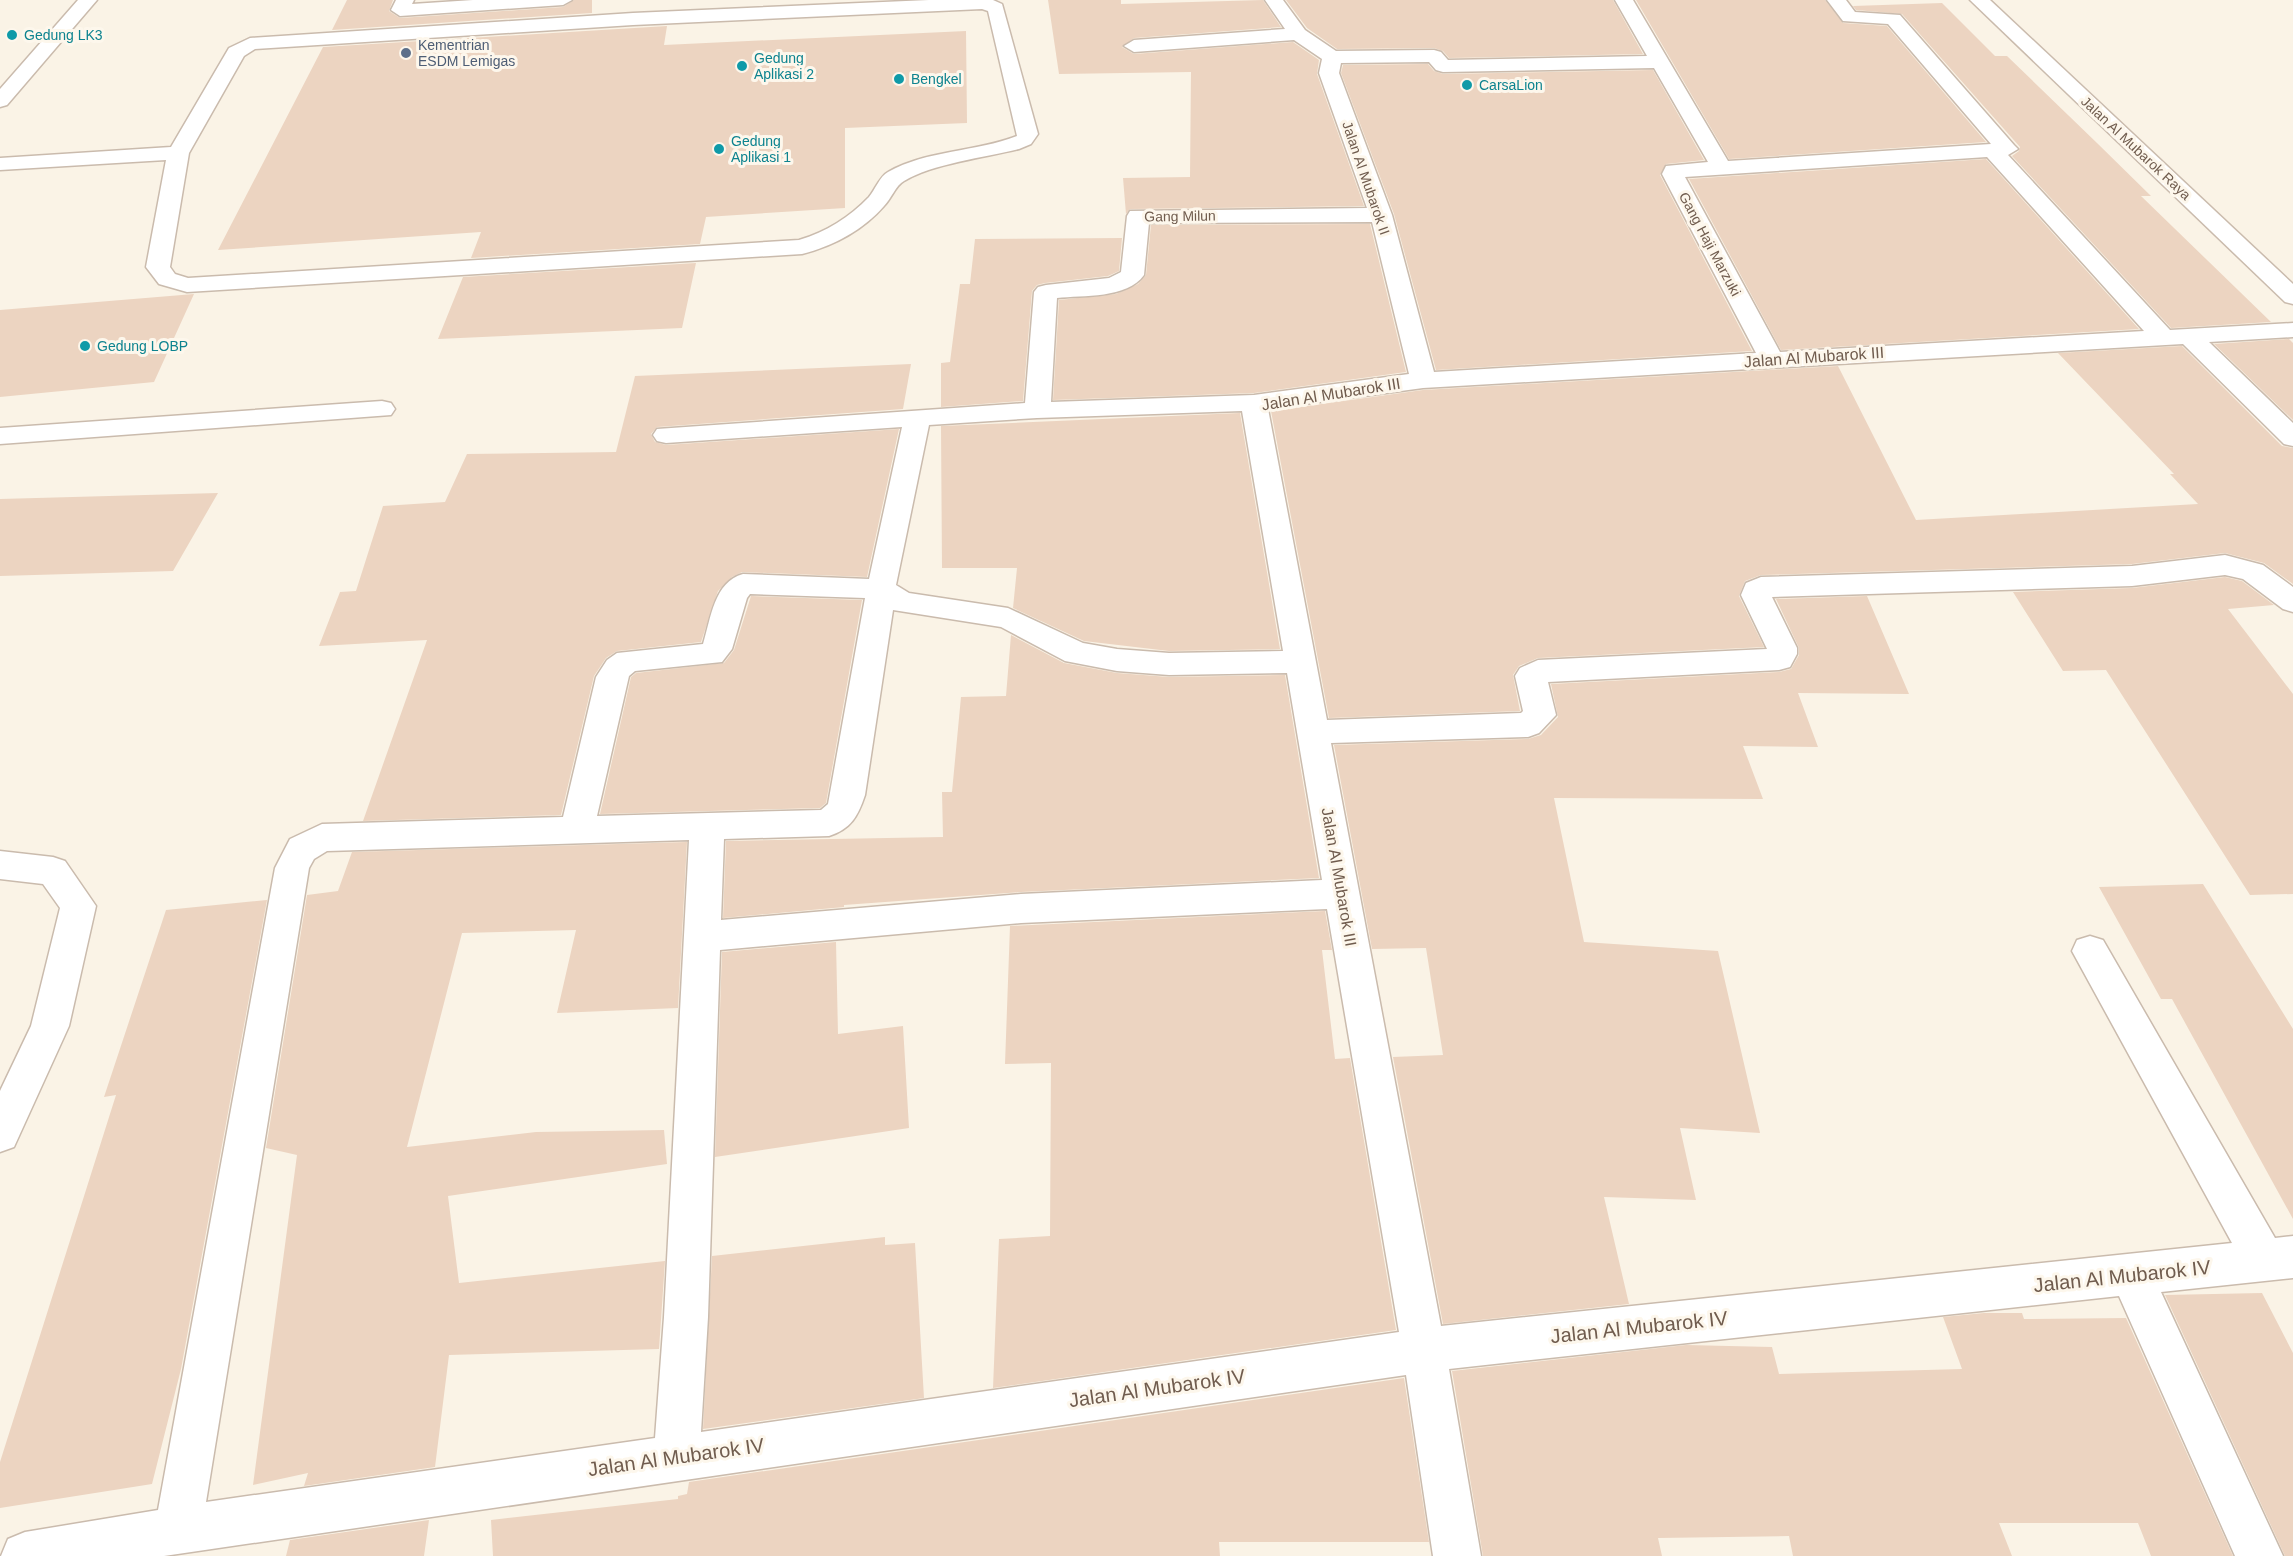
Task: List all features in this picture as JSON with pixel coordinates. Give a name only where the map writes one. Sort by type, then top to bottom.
[{"type":"street","points":[[0,101],[88,0]]},
{"type":"street","points":[[403,5],[563,0]]},
{"type":"street","points":[[1274,0],[1298,34],[1332,57],[1434,56],[1443,66],[1659,62]]},
{"type":"street","points":[[1624,0],[1721,167],[2007,150],[1893,19],[1850,17],[1836,0]]},
{"type":"street","name":"Jalan Al Mubarok Raya","points":[[1979,0],[2293,297]]},
{"type":"street","points":[[984,3],[996,8],[1028,134],[1024,140],[1012,145],[927,165],[894,177],[887,190],[867,213],[824,240],[802,247],[187,285],[167,279],[158,267],[178,153],[236,52],[250,44],[633,19],[984,3]]},
{"type":"street","points":[[1134,46],[1298,34]]},
{"type":"street","name":"Jalan Al Mubarok II","points":[[1332,57],[1329,73],[1381,215],[1423,380]]},
{"type":"street","points":[[1993,151],[2161,335]]},
{"type":"street","points":[[0,164],[178,153]]},
{"type":"street","name":"Gang Haji Marzuki","points":[[1721,167],[1678,169],[1672,174],[1772,360]]},
{"type":"street","name":"Gang Milun","points":[[1037,410],[1046,292],[1115,285],[1124,282],[1132,275],[1138,216],[1381,215]]},
{"type":"street","name":"Jalan Al Mubarok III","points":[[1457,1556],[1424,1350],[1254,404],[1423,380],[2161,335],[2293,330]]},
{"type":"street","points":[[2188,335],[2293,438]]},
{"type":"street","points":[[666,435],[1037,410],[1254,404]]},
{"type":"street","points":[[0,436],[382,409]]},
{"type":"street","points":[[178,1530],[292,868],[302,849],[322,838],[830,823],[843,812],[848,795],[881,589],[917,418]]},
{"type":"street","points":[[1313,732],[1528,725],[1540,715],[1531,676],[1539,671],[1779,659],[1782,648],[1756,595],[1756,590],[1761,587],[2132,576],[2225,565],[2253,572],[2293,602]]},
{"type":"street","points":[[577,829],[612,677],[618,668],[628,661],[711,654],[717,649],[733,594],[743,584],[881,589],[901,602],[1008,618],[1076,653],[1169,664],[1300,662]]},
{"type":"street","points":[[676,1457],[687,1305],[707,828]]},
{"type":"street","points":[[0,865],[53,871],[78,906],[50,1026],[0,1134]]},
{"type":"street","points":[[701,938],[811,924],[1225,898],[1342,894]]},
{"type":"street","points":[[2090,951],[2279,1259]]},
{"type":"street","name":"Jalan Al Mubarok IV","points":[[25,1556],[178,1530],[1424,1350],[2279,1259]]},
{"type":"street","points":[[2132,1276],[2259,1556]]},
{"type":"building","points":[[347,0],[393,0],[389,11],[400,18],[563,7],[574,0],[592,0],[592,13],[332,30]]},
{"type":"building","points":[[1048,0],[1121,0],[1121,4],[1263,0],[1281,27],[1134,38],[1122,47],[1134,54],[1293,42],[1319,60],[1317,74],[1364,206],[1130,209],[1126,214],[1123,178],[1190,177],[1191,72],[1059,74]]},
{"type":"building","points":[[1286,0],[1613,0],[1643,54],[1449,58],[1443,51],[1434,48],[1337,49],[1307,28]]},
{"type":"building","points":[[1636,0],[1825,0],[1843,23],[1887,26],[1986,142],[1729,159]]},
{"type":"building","points":[[1942,3],[1995,56],[2007,56],[2097,143],[2151,196],[2141,196],[2271,322],[2171,328],[2012,156],[2019,151],[2020,147],[1902,14],[1856,10],[1853,6]]},
{"type":"building","points":[[667,26],[664,45],[966,31],[967,123],[845,128],[845,208],[706,217],[700,244],[471,258],[481,232],[218,250],[323,47]]},
{"type":"building","points":[[1428,64],[1434,71],[1443,74],[1653,70],[1704,160],[1666,164],[1660,175],[1752,351],[1436,370],[1394,214],[1341,73],[1343,65]]},
{"type":"building","points":[[1986,159],[2139,329],[1781,350],[1689,179]]},
{"type":"building","points":[[1370,224],[1406,372],[1254,393],[1053,400],[1059,300],[1116,294],[1138,284],[1146,275],[1151,225]]},
{"type":"building","points":[[1122,238],[1119,271],[1108,276],[1045,283],[1037,285],[1032,291],[1023,401],[941,407],[941,363],[950,362],[960,284],[970,284],[975,239]]},
{"type":"building","points":[[696,263],[682,328],[438,339],[463,277]]},
{"type":"building","name":"Gedung LOBP","points":[[194,294],[154,382],[0,397],[0,310]]},
{"type":"building","points":[[2289,339],[2293,343],[2293,420],[2214,344]]},
{"type":"building","points":[[2182,346],[2282,446],[2293,448],[2293,584],[2264,563],[2225,553],[2132,564],[1761,575],[1745,581],[1739,596],[1764,647],[1538,658],[1519,666],[1513,675],[1520,711],[1329,718],[1271,411],[1423,390],[1838,366],[1916,520],[2198,504],[2170,474],[2174,474],[2058,353]]},
{"type":"building","points":[[911,364],[903,409],[657,427],[651,434],[655,442],[666,445],[899,429],[867,577],[742,572],[732,577],[718,591],[701,642],[617,651],[606,658],[594,676],[561,815],[363,821],[427,640],[319,646],[340,592],[356,591],[383,506],[445,502],[467,454],[616,452],[635,376]]},
{"type":"building","points":[[1240,413],[1280,649],[1169,651],[1084,641],[1013,608],[1017,568],[942,568],[941,426]]},
{"type":"building","points":[[218,493],[173,571],[0,576],[0,499]]},
{"type":"building","points":[[2225,577],[2242,581],[2274,605],[2228,609],[2293,694],[2293,894],[2250,895],[2106,670],[2063,671],[2013,592],[2132,588]]},
{"type":"building","points":[[751,596],[862,600],[826,803],[820,808],[600,814],[631,677],[636,673],[724,663],[734,650]]},
{"type":"building","points":[[1867,596],[1909,694],[1798,693],[1818,747],[1743,746],[1763,799],[1554,798],[1584,942],[1718,951],[1760,1133],[1680,1128],[1696,1200],[1604,1197],[1629,1304],[1443,1324],[1393,1057],[1443,1055],[1426,948],[1372,949],[1334,745],[1528,739],[1541,735],[1558,717],[1551,684],[1779,672],[1791,669],[1799,655],[1799,648],[1776,599]]},
{"type":"building","points":[[1011,635],[1064,663],[1117,673],[1169,677],[1285,675],[1319,878],[1021,892],[844,905],[844,907],[723,918],[726,841],[943,837],[942,792],[952,792],[961,697],[1006,696]]},
{"type":"building","points":[[687,842],[678,1008],[557,1013],[576,930],[462,933],[407,1147],[536,1132],[664,1130],[667,1164],[448,1196],[459,1283],[665,1261],[659,1349],[449,1355],[435,1467],[304,1486],[308,1473],[253,1485],[297,1155],[266,1148],[307,895],[338,891],[352,852]]},
{"type":"building","points":[[2203,884],[2293,1029],[2293,1219],[2172,999],[2161,999],[2099,887]]},
{"type":"building","points":[[267,900],[181,1369],[152,1484],[0,1508],[0,1462],[116,1095],[104,1097],[166,910]]},
{"type":"building","points":[[1325,911],[1332,950],[1322,950],[1335,1059],[1350,1058],[1396,1330],[993,1388],[999,1239],[1050,1236],[1051,1063],[1005,1064],[1010,926]]},
{"type":"building","points":[[836,942],[838,1034],[903,1026],[909,1128],[715,1157],[722,952]]},
{"type":"building","points":[[885,1237],[885,1245],[915,1243],[924,1398],[703,1429],[712,1256]]},
{"type":"building","points":[[2262,1293],[2293,1353],[2293,1556],[2285,1556],[2165,1295]]},
{"type":"building","points":[[1984,1313],[2022,1313],[2024,1319],[2126,1318],[2233,1556],[2151,1556],[2138,1523],[1999,1523],[2012,1556],[1793,1556],[1789,1536],[1658,1538],[1662,1556],[1483,1556],[1452,1371],[1686,1345],[1772,1347],[1779,1374],[1962,1369],[1943,1317]]},
{"type":"building","points":[[1404,1378],[1429,1542],[1219,1542],[1220,1556],[493,1556],[491,1520],[678,1499],[678,1496],[687,1494],[689,1482]]},
{"type":"building","points":[[429,1520],[424,1556],[286,1556],[290,1540]]},
{"type":"place","name":"Gedung LK3","points":[[12,35]]},
{"type":"place","name":"Kementrian ESDM Lemigas","points":[[406,53]]},
{"type":"place","name":"Gedung Aplikasi 2","points":[[742,66]]},
{"type":"place","name":"Bengkel","points":[[899,79]]},
{"type":"place","name":"CarsaLion","points":[[1467,85]]},
{"type":"place","name":"Gedung Aplikasi 1","points":[[719,149]]},
{"type":"place","name":"Gedung LOBP","points":[[85,346]]}]
